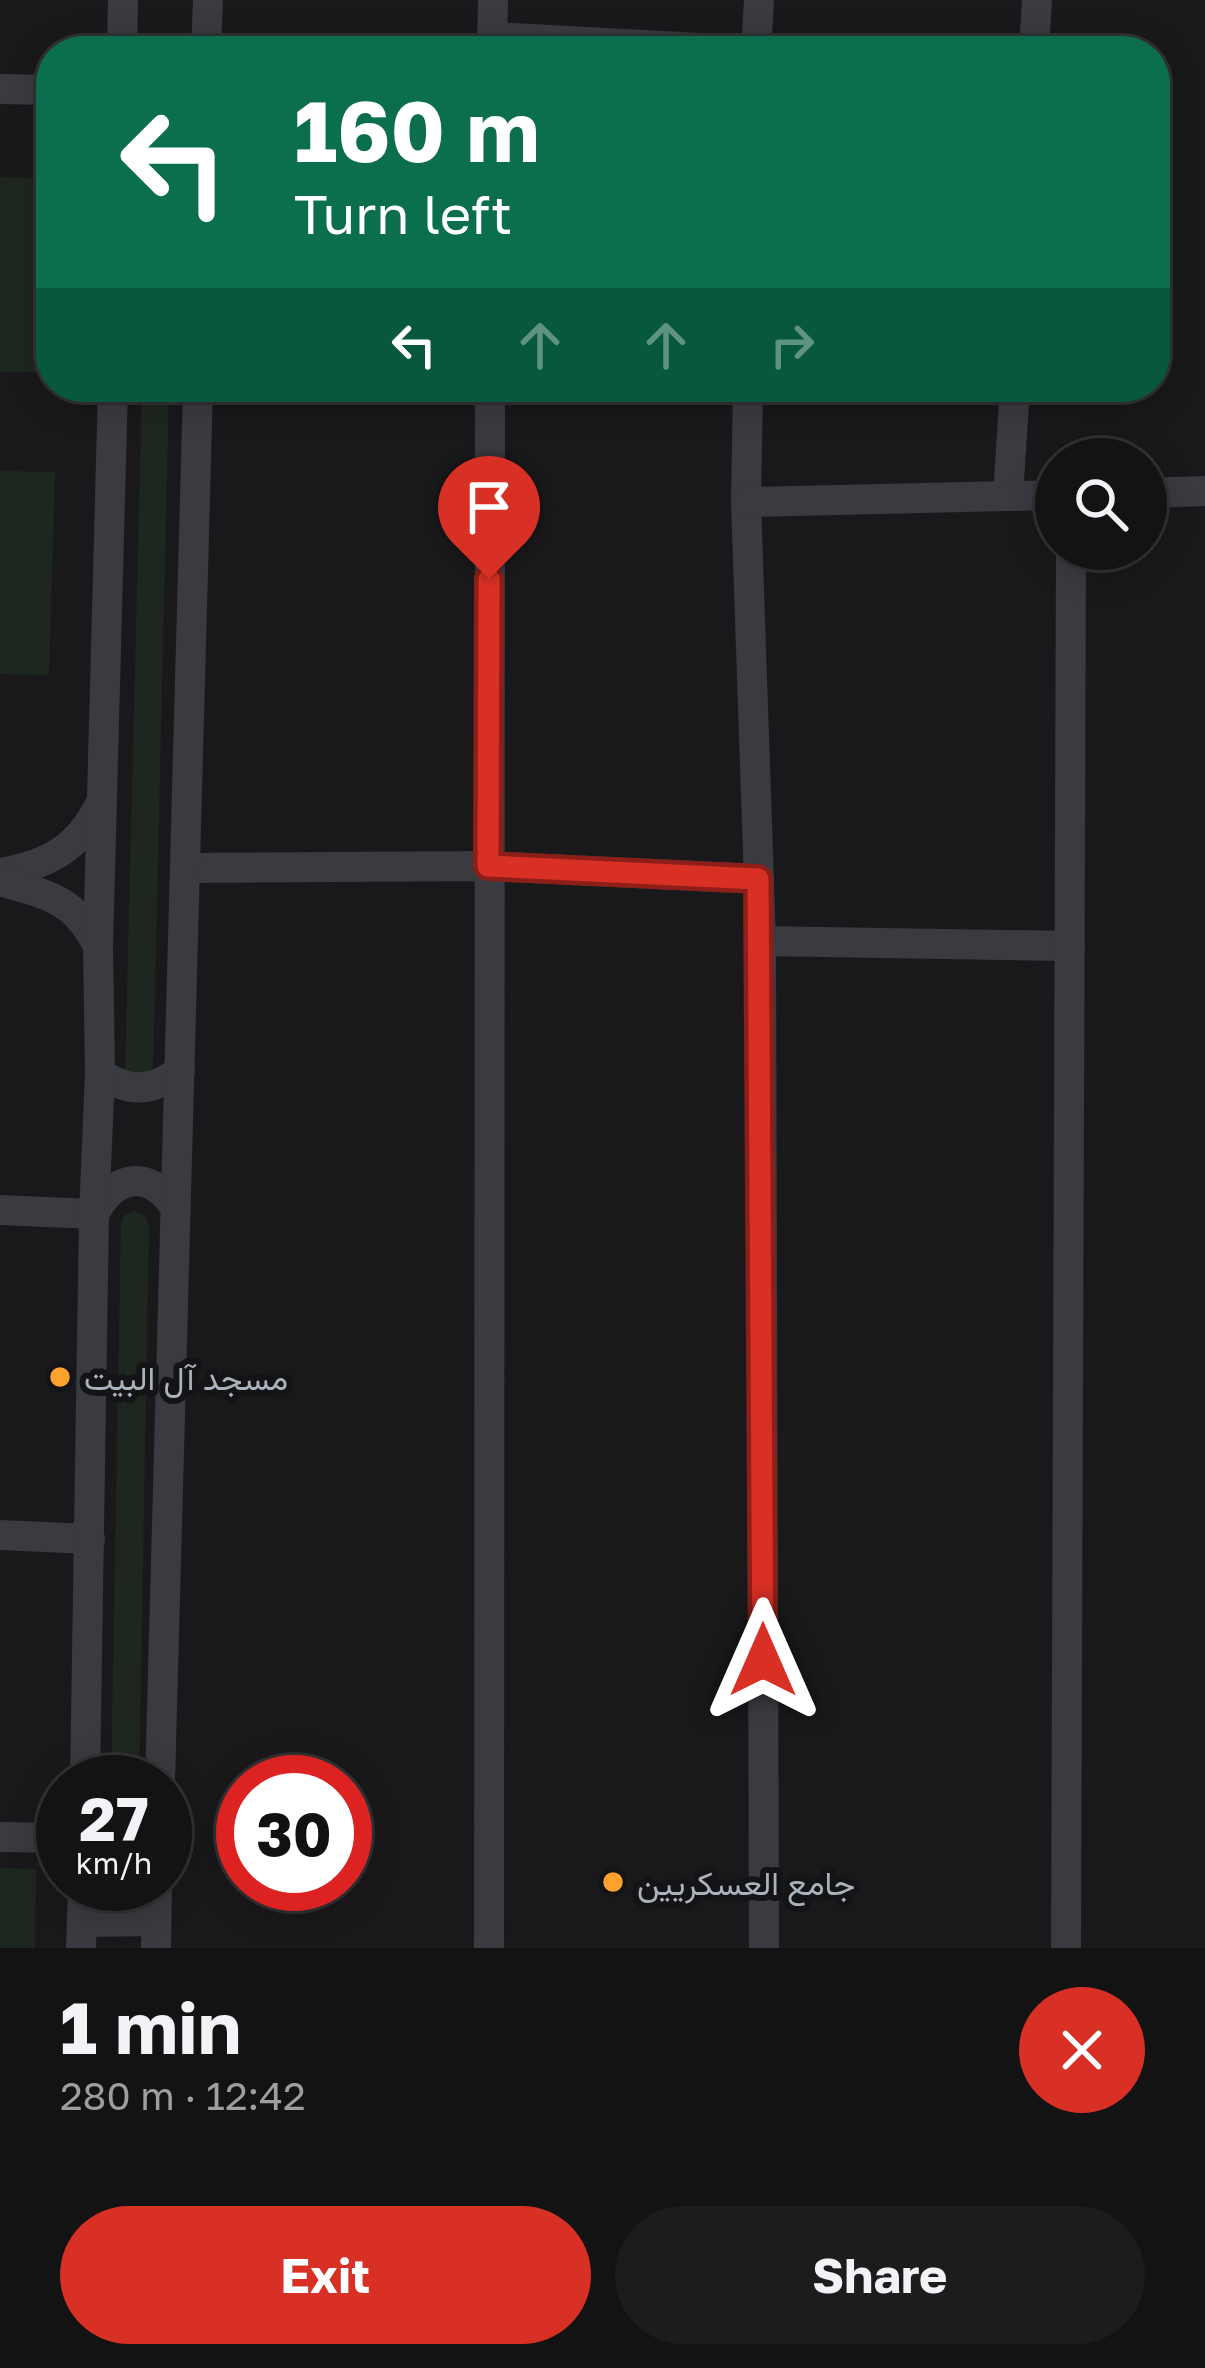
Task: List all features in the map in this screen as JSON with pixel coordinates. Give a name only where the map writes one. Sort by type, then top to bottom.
[{"type":"street","points":[[122,36],[123,0]]},
{"type":"street","points":[[207,36],[208,0]]},
{"type":"street","points":[[492,36],[493,0]]},
{"type":"street","points":[[757,36],[759,0]]},
{"type":"street","points":[[1035,36],[1037,0]]},
{"type":"street","points":[[0,89],[36,90]]},
{"type":"street","points":[[86,1755],[100,1073],[98,946],[113,402]]},
{"type":"street","points":[[161,1755],[198,402]]},
{"type":"street","points":[[489,1948],[490,402]]},
{"type":"street","points":[[748,402],[746,502],[761,941],[764,1948]]},
{"type":"street","points":[[1008,496],[1014,402]]},
{"type":"street","points":[[1167,492],[1205,491]]},
{"type":"street","points":[[746,502],[1035,495]]},
{"type":"street","points":[[1066,1948],[1070,570]]},
{"type":"street","points":[[0,877],[65,851],[81,837],[103,799]]},
{"type":"street","points":[[185,868],[488,866],[758,879]]},
{"type":"street","points":[[0,877],[60,899],[77,913],[98,946]]},
{"type":"street","points":[[761,941],[1070,946]]},
{"type":"street","points":[[100,1073],[126,1087],[141,1088],[155,1086],[180,1070]]},
{"type":"street","points":[[94,1214],[105,1192],[136,1181],[152,1184],[175,1207]]},
{"type":"street","points":[[0,1210],[94,1214]]},
{"type":"street","points":[[0,1535],[90,1538]]},
{"type":"street","points":[[0,1837],[36,1838]]},
{"type":"street","points":[[82,1935],[156,1935]]},
{"type":"shaded area","points":[[0,177],[36,178],[36,373],[0,372]]},
{"type":"shaded area","points":[[142,402],[169,402],[153,1073],[125,1075]]},
{"type":"shaded area","points":[[0,471],[55,472],[49,675],[0,674]]},
{"type":"shaded area","points":[[134,1211],[146,1217],[149,1226],[139,1755],[111,1755],[121,1223]]},
{"type":"shaded area","points":[[0,1868],[36,1869],[35,1948],[0,1948]]},
{"type":"place","name":"مسجد آل البيت","points":[[60,1377]]},
{"type":"place","name":"جامع العسكريين","points":[[613,1882]]},
{"type":"route","points":[[489,579],[488,866],[758,879],[763,1660]]}]
